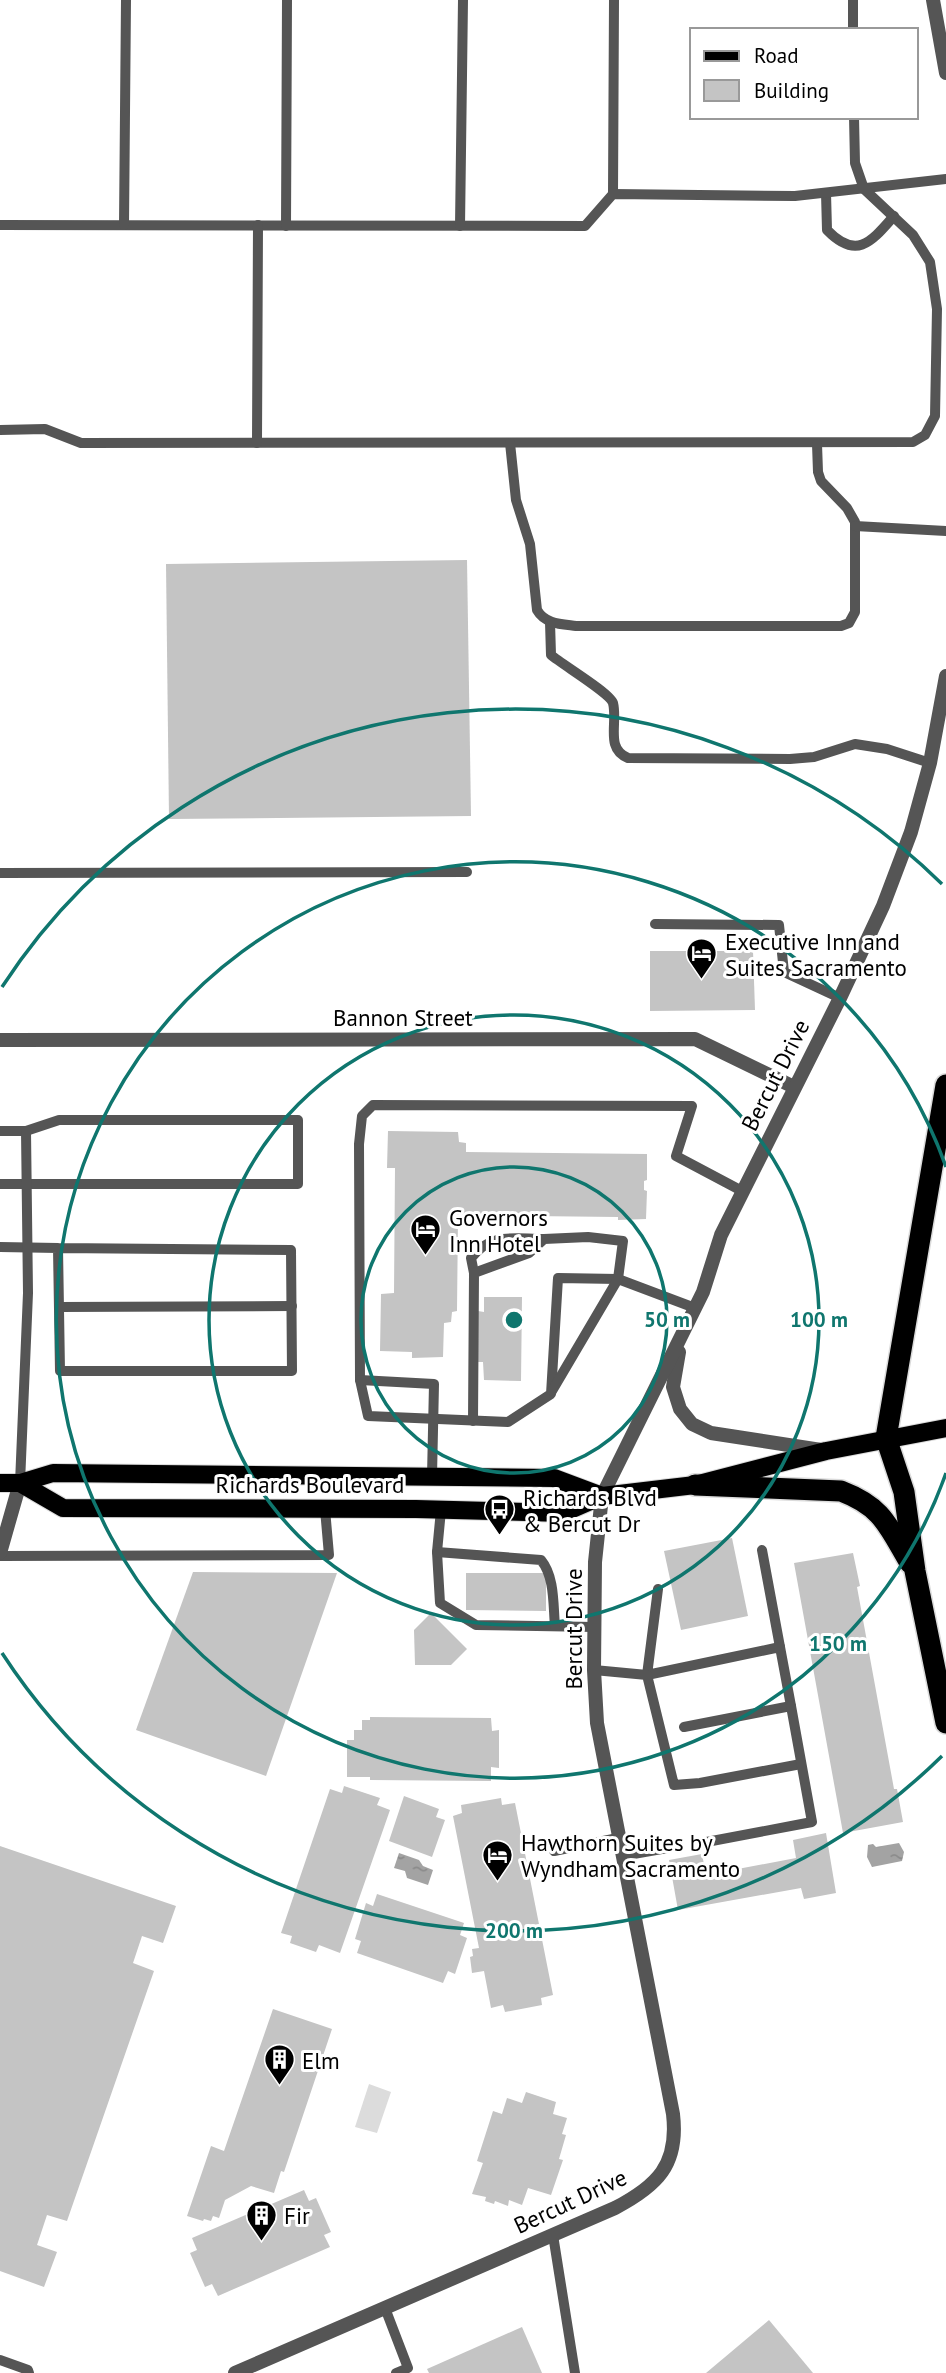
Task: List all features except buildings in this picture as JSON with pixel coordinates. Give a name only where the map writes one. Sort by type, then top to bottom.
[{"type":"highway","points":[[946,1085],[886,1438],[904,1492],[915,1571],[946,1723]]},
{"type":"highway","points":[[695,1485],[841,1491],[862,1499],[875,1509],[887,1524],[915,1571]]},
{"type":"main road","name":"Richards Boulevard","points":[[20,1483],[63,1508],[563,1513],[602,1496],[695,1485],[826,1451],[946,1428]]},
{"type":"main road","name":"Richards Boulevard","points":[[0,1483],[20,1483],[53,1473],[554,1478],[602,1496]]},
{"type":"street","points":[[933,0],[946,73]]},
{"type":"street","name":"Bercut Drive","points":[[235,2373],[642,2194],[662,2172],[673,2143],[673,2114],[597,1723],[594,1670],[595,1562],[602,1496],[703,1292],[721,1235],[840,998],[896,875],[930,763],[946,676]]},
{"type":"street","name":"Bannon Street","points":[[0,1040],[695,1039],[794,1087]]},
{"type":"street","points":[[686,1326],[675,1367],[673,1387],[677,1402],[686,1418],[699,1429],[711,1433],[826,1451]]},
{"type":"street","points":[[0,1555],[20,1483]]},
{"type":"lane","points":[[124,225],[126,0]]},
{"type":"lane","points":[[286,226],[287,0]]},
{"type":"lane","points":[[460,226],[463,0]]},
{"type":"lane","points":[[0,225],[585,226],[614,194],[614,0]]},
{"type":"lane","points":[[853,0],[853,28]]},
{"type":"lane","points":[[0,430],[45,429],[80,443],[913,442],[925,435],[935,416],[937,309],[930,262],[912,235],[864,189],[855,163],[855,119]]},
{"type":"lane","points":[[614,194],[796,196],[946,179]]},
{"type":"lane","points":[[826,193],[827,230],[839,242],[855,246],[873,241],[894,216]]},
{"type":"lane","points":[[257,443],[258,225]]},
{"type":"lane","points":[[510,443],[516,499],[530,544],[537,610],[541,618],[576,626],[841,626],[849,623],[855,612],[855,526],[847,508],[821,481],[817,444]]},
{"type":"lane","points":[[855,526],[946,531]]},
{"type":"lane","points":[[550,622],[551,655],[609,696],[613,704],[615,747],[620,755],[628,758],[790,759],[814,757],[855,744],[887,749],[930,763]]},
{"type":"lane","points":[[0,873],[467,872]]},
{"type":"lane","points":[[655,924],[779,925],[784,972],[840,998]]},
{"type":"lane","points":[[473,1421],[474,1273],[471,1258],[479,1248],[494,1239],[588,1237],[623,1241],[618,1279],[551,1394],[508,1422],[473,1421],[368,1416],[360,1380],[359,1144],[362,1116],[373,1105],[692,1106],[676,1156],[742,1191]]},
{"type":"lane","points":[[0,1131],[26,1131],[59,1120],[298,1120],[298,1184],[0,1184]]},
{"type":"lane","points":[[20,1483],[27,1247],[26,1131]]},
{"type":"lane","points":[[474,1273],[529,1252],[544,1239]]},
{"type":"lane","points":[[0,1247],[291,1250],[292,1371],[60,1371],[58,1248]]},
{"type":"lane","points":[[551,1394],[558,1278],[618,1279],[695,1308]]},
{"type":"lane","points":[[59,1307],[292,1306]]},
{"type":"lane","points":[[360,1380],[434,1384],[432,1476]]},
{"type":"lane","points":[[0,1555],[329,1555],[325,1509]]},
{"type":"lane","points":[[440,1510],[437,1552],[440,1603],[476,1625],[594,1627]]},
{"type":"lane","points":[[696,1844],[812,1822],[762,1550]]},
{"type":"lane","points":[[437,1552],[541,1560],[547,1567],[555,1626]]},
{"type":"lane","points":[[659,1589],[647,1675],[674,1786],[801,1765]]},
{"type":"lane","points":[[594,1670],[647,1675],[780,1647]]},
{"type":"lane","points":[[684,1727],[791,1706]]},
{"type":"lane","points":[[554,1851],[618,1838]]},
{"type":"lane","points":[[622,1856],[673,1847]]},
{"type":"lane","points":[[553,2235],[575,2373]]},
{"type":"lane","points":[[385,2308],[408,2368],[396,2373]]},
{"type":"lane","points":[[0,2360],[28,2370],[29,2373]]},
{"type":"shaded area","points":[[369,2084],[391,2092],[377,2133],[355,2127]]},
{"type":"water","points":[[899,1843],[904,1852],[902,1861],[872,1867],[867,1857],[868,1845],[873,1844],[876,1847]]},
{"type":"water","points":[[399,1853],[419,1860],[423,1866],[433,1870],[428,1885],[407,1878],[405,1871],[394,1868]]},
{"type":"place","name":"Executive Inn and Suites Sacramento","points":[[702,981]]},
{"type":"place","name":"Governors Inn Hotel","points":[[426,1257]]},
{"type":"place","name":"Richards Blvd & Bercut Dr","points":[[500,1537]]},
{"type":"place","name":"Hawthorn Suites by Wyndham Sacramento","points":[[498,1882]]},
{"type":"place","name":"Elm","points":[[279,2087]]},
{"type":"place","name":"Fir","points":[[261,2242]]}]
